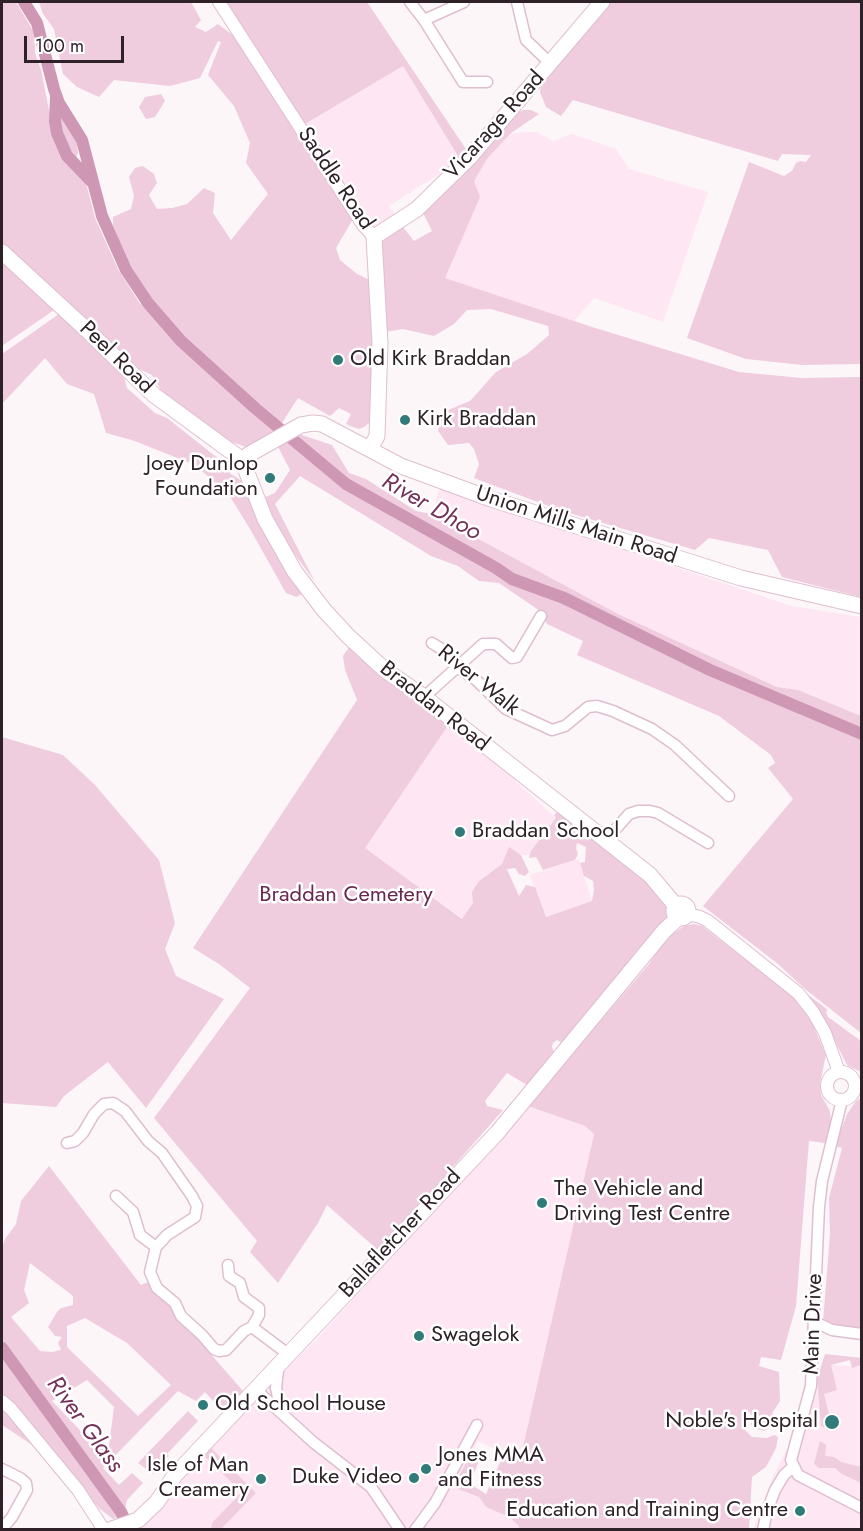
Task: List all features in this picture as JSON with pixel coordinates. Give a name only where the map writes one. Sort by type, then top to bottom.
[{"type":"highway","name":"Vicarage Road","points":[[374,237],[417,209],[450,178],[551,64],[602,2]]},
{"type":"highway","name":"Saddle Road","points":[[370,449],[377,436],[380,343],[374,237]]},
{"type":"highway","name":"Peel Road","points":[[2,252],[154,395],[245,458]]},
{"type":"highway","name":"Union Mills Main Road","points":[[245,458],[301,425],[322,424],[401,466],[465,490],[741,578],[861,606]]},
{"type":"highway","name":"Braddan Road","points":[[245,458],[265,519],[295,572],[324,610],[348,636],[385,670],[424,697],[650,875],[680,913]]},
{"type":"highway","name":"Ballafletcher Road","points":[[114,1528],[135,1521],[157,1502],[175,1475],[497,1133],[680,913]]},
{"type":"main road","name":"Saddle Road","points":[[219,2],[363,225],[374,237]]},
{"type":"main road","name":"Braddan Road","points":[[680,913],[708,921],[798,993],[813,1012],[825,1033],[839,1072]]},
{"type":"main road","points":[[839,1072],[848,1074],[858,1085],[849,1097],[842,1100],[833,1098],[827,1090],[830,1077],[839,1072]]},
{"type":"main road","points":[[2,1401],[78,1490],[104,1530]]},
{"type":"street","points":[[410,2],[463,82],[487,82]]},
{"type":"street","points":[[424,20],[464,2]]},
{"type":"street","points":[[517,2],[526,40],[551,64]]},
{"type":"street","points":[[424,697],[487,643],[496,644],[512,658],[517,657],[541,616]]},
{"type":"street","name":"River Walk","points":[[432,643],[443,650],[457,667],[475,679],[506,709],[552,730],[565,726],[585,706],[597,706],[613,711],[652,729],[688,756],[729,796]]},
{"type":"street","points":[[606,840],[629,814],[650,811],[658,813],[708,843]]},
{"type":"street","name":"Main Drive","points":[[793,1467],[792,1453],[811,1386],[822,1181],[842,1100]]},
{"type":"street","points":[[73,1144],[87,1129],[98,1108],[108,1102],[125,1111],[148,1141],[162,1153],[192,1196],[197,1212],[191,1221],[167,1235],[156,1246],[150,1272],[158,1288],[175,1303],[181,1316],[202,1335],[210,1346],[219,1351],[226,1350],[244,1330],[252,1327],[259,1315],[259,1308],[244,1297],[240,1283],[229,1276],[228,1265]]},
{"type":"street","points":[[116,1196],[133,1212],[140,1234],[156,1246]]},
{"type":"street","points":[[813,1321],[832,1330],[861,1334]]},
{"type":"street","points":[[252,1327],[286,1356],[278,1370],[276,1388],[280,1406],[287,1417]]},
{"type":"street","points":[[255,1389],[313,1442],[370,1487],[400,1530]]},
{"type":"street","points":[[415,1530],[435,1503],[477,1425]]},
{"type":"street","points":[[763,1530],[775,1490],[784,1475],[793,1467],[798,1475],[861,1508]]},
{"type":"street","points":[[2,1469],[26,1483],[27,1490],[12,1517],[2,1529]]},
{"type":"shaded area","points":[[403,66],[461,161],[443,180],[439,174],[389,206],[397,218],[378,230],[371,228],[305,124]]},
{"type":"shaded area","points":[[536,132],[554,141],[572,134],[616,149],[629,169],[708,192],[663,322],[594,298],[574,321],[444,278],[480,197],[473,181],[487,159],[511,133]]},
{"type":"shaded area","points":[[441,483],[597,541],[792,606],[861,617],[861,716],[798,690],[777,687],[618,614],[432,514]]},
{"type":"shaded area","name":"Braddan School","points":[[449,724],[515,778],[514,780],[556,818],[529,855],[521,855],[509,848],[502,864],[479,881],[473,903],[463,919],[364,848]]},
{"type":"shaded area","points":[[579,859],[592,901],[546,917],[530,875]]},
{"type":"shaded area","points":[[528,1106],[585,1126],[594,1133],[520,1460],[478,1441],[453,1487],[479,1497],[486,1507],[509,1517],[519,1526],[519,1529],[135,1530],[269,1385],[315,1341]]},
{"type":"shaded area","name":"Noble's Hospital","points":[[831,1365],[861,1367],[861,1529],[753,1530],[773,1476]]},
{"type":"green space","points":[[2,2],[16,2],[35,34],[35,53],[41,70],[54,135],[66,161],[86,183],[95,218],[118,269],[140,304],[149,299],[128,265],[113,225],[113,217],[131,209],[134,196],[129,177],[135,168],[143,166],[154,174],[157,183],[149,195],[157,209],[187,204],[204,188],[215,193],[213,213],[231,240],[268,194],[246,163],[250,143],[234,106],[208,75],[221,42],[218,41],[200,78],[170,86],[114,80],[99,97],[77,87],[63,74],[54,29],[43,14],[39,2],[191,2],[201,20],[195,27],[206,32],[218,24],[234,36],[353,219],[336,248],[340,260],[357,274],[370,280],[377,344],[372,417],[369,423],[359,429],[350,426],[346,424],[351,414],[339,408],[330,416],[298,398],[273,437],[246,447],[226,440],[165,397],[152,375],[132,366],[2,243]]},
{"type":"green space","points":[[226,2],[367,2],[468,152],[461,161],[403,66],[305,124]]},
{"type":"green space","points":[[608,2],[861,2],[861,364],[803,365],[746,359],[687,338],[749,162],[784,176],[792,171],[796,163],[806,162],[811,155],[782,154],[778,161],[573,100],[561,116],[546,107],[540,92],[541,85],[553,72],[554,66]]},
{"type":"green space","points":[[161,94],[165,101],[155,117],[146,119],[139,107],[145,97]]},
{"type":"green space","points":[[523,110],[531,110],[539,114],[511,133],[487,159],[474,181],[480,197],[445,278],[589,326],[739,372],[802,378],[861,377],[861,597],[782,577],[768,550],[709,538],[695,550],[559,510],[474,478],[479,464],[474,449],[469,443],[448,445],[438,431],[443,412],[470,401],[496,372],[527,354],[549,335],[548,326],[491,309],[467,310],[454,324],[434,336],[403,329],[385,332],[379,256],[383,239],[403,227],[414,241],[432,231],[422,211],[515,114]]},
{"type":"green space","points":[[61,117],[72,128],[77,142],[77,162],[71,158],[61,138],[58,124]]},
{"type":"green space","points":[[2,262],[54,310],[2,346]]},
{"type":"green space","points":[[59,314],[124,377],[127,388],[155,413],[167,418],[224,463],[231,474],[242,481],[264,527],[304,593],[296,597],[286,593],[229,495],[195,465],[132,440],[106,433],[94,394],[67,384],[45,358],[2,404],[2,354]]},
{"type":"green space","points":[[299,434],[332,445],[349,473],[366,479],[416,511],[432,514],[618,614],[777,687],[798,690],[861,716],[861,1033],[703,906],[793,799],[768,768],[775,763],[771,755],[719,716],[577,655],[583,641],[547,624],[540,611],[499,583],[479,581],[458,566],[431,556],[300,476],[275,504],[315,582],[291,549],[263,498],[275,493],[290,470],[278,447]]},
{"type":"green space","name":"Braddan Cemetery","points":[[349,647],[449,724],[365,848],[462,919],[473,903],[472,892],[479,881],[502,864],[509,847],[521,855],[529,872],[525,876],[519,874],[515,868],[507,869],[519,896],[526,885],[535,887],[546,917],[592,901],[594,890],[593,881],[584,876],[580,863],[585,862],[586,847],[577,843],[578,854],[575,860],[543,870],[536,857],[529,858],[531,851],[556,818],[554,815],[559,810],[628,862],[667,905],[669,911],[666,922],[646,946],[639,948],[565,1041],[563,1043],[557,1040],[553,1043],[554,1052],[527,1085],[507,1073],[485,1101],[487,1106],[503,1110],[379,1251],[327,1205],[318,1223],[278,1283],[250,1252],[257,1241],[154,1118],[250,988],[219,964],[193,948],[357,700],[345,670],[343,656]]},
{"type":"green space","points":[[2,737],[63,755],[95,785],[159,860],[175,923],[165,949],[176,976],[224,999],[146,1108],[108,1062],[64,1096],[56,1107],[2,1103]]},
{"type":"green space","points":[[694,924],[702,926],[795,998],[811,1020],[826,1055],[820,1083],[821,1095],[830,1111],[831,1123],[825,1143],[809,1141],[796,1306],[781,1360],[761,1357],[759,1366],[779,1372],[780,1401],[773,1412],[769,1428],[764,1431],[753,1428],[749,1411],[743,1428],[752,1437],[767,1438],[774,1435],[778,1437],[776,1448],[766,1467],[752,1477],[749,1529],[519,1529],[519,1526],[509,1517],[486,1507],[479,1497],[453,1487],[474,1448],[478,1454],[478,1463],[470,1484],[486,1494],[505,1451],[520,1460],[594,1134],[585,1126],[528,1106],[649,964],[666,939],[684,926]]},
{"type":"green space","points":[[807,994],[828,1010],[826,1012],[828,1017],[861,1041],[861,1072],[847,1065],[824,1019]]},
{"type":"green space","points":[[861,1098],[861,1332],[831,1328],[823,1322],[830,1234],[829,1198],[842,1148],[835,1146],[847,1114]]},
{"type":"green space","points":[[49,1166],[141,1285],[148,1282],[243,1391],[223,1412],[205,1392],[196,1401],[178,1391],[103,1468],[119,1485],[132,1473],[143,1483],[127,1500],[124,1514],[113,1519],[40,1450],[2,1425],[2,1248],[5,1239],[16,1224],[21,1201]],"holes":[[[30,1263],[73,1296],[73,1305],[61,1308],[48,1327],[55,1336],[62,1337],[58,1343],[61,1350],[40,1351],[11,1317],[29,1303],[24,1290]],[[85,1318],[127,1343],[171,1385],[138,1416],[67,1347],[67,1326]],[[87,1380],[114,1407],[109,1446],[99,1450],[52,1401]]]},
{"type":"green space","points":[[825,1354],[862,1358],[861,1365],[852,1368],[850,1360],[831,1365],[837,1390],[824,1394],[832,1427],[826,1428],[821,1426],[817,1379]]},
{"type":"green space","points":[[188,1411],[198,1421],[167,1454],[169,1456],[153,1474],[138,1463]]},
{"type":"green space","points":[[820,1441],[826,1445],[825,1456],[861,1467],[861,1483],[835,1468],[819,1468],[814,1464]]},
{"type":"green space","points":[[211,1448],[256,1493],[221,1529],[211,1529],[212,1523],[242,1492],[204,1456]]},
{"type":"waterway","name":"River Dhoo","points":[[24,2],[37,23],[59,103],[82,140],[102,216],[126,270],[148,303],[181,341],[255,408],[346,484],[512,579],[564,598],[710,670],[862,734]]},
{"type":"waterway","name":"River Dhoo","points":[[56,97],[57,133],[67,156],[92,182]]},
{"type":"waterway","name":"River Glass","points":[[2,1348],[121,1512],[130,1530]]},
{"type":"place","name":"Old Kirk Braddan","points":[[338,360]]},
{"type":"place","name":"Kirk Braddan","points":[[405,420]]},
{"type":"place","name":"Joey Dunlop Foundation","points":[[270,478]]},
{"type":"place","name":"Braddan School","points":[[460,832]]},
{"type":"place","name":"The Vehicle and Driving Test Centre","points":[[542,1203]]},
{"type":"place","name":"Swagelok","points":[[419,1336]]},
{"type":"place","name":"Old School House","points":[[203,1405]]},
{"type":"place","name":"Noble's Hospital","points":[[832,1422]]},
{"type":"place","name":"Jones MMA and Fitness","points":[[426,1469]]},
{"type":"place","name":"Duke Video","points":[[414,1478]]},
{"type":"place","name":"Isle of Man Creamery","points":[[261,1479]]},
{"type":"place","name":"Education and Training Centre","points":[[800,1511]]}]
